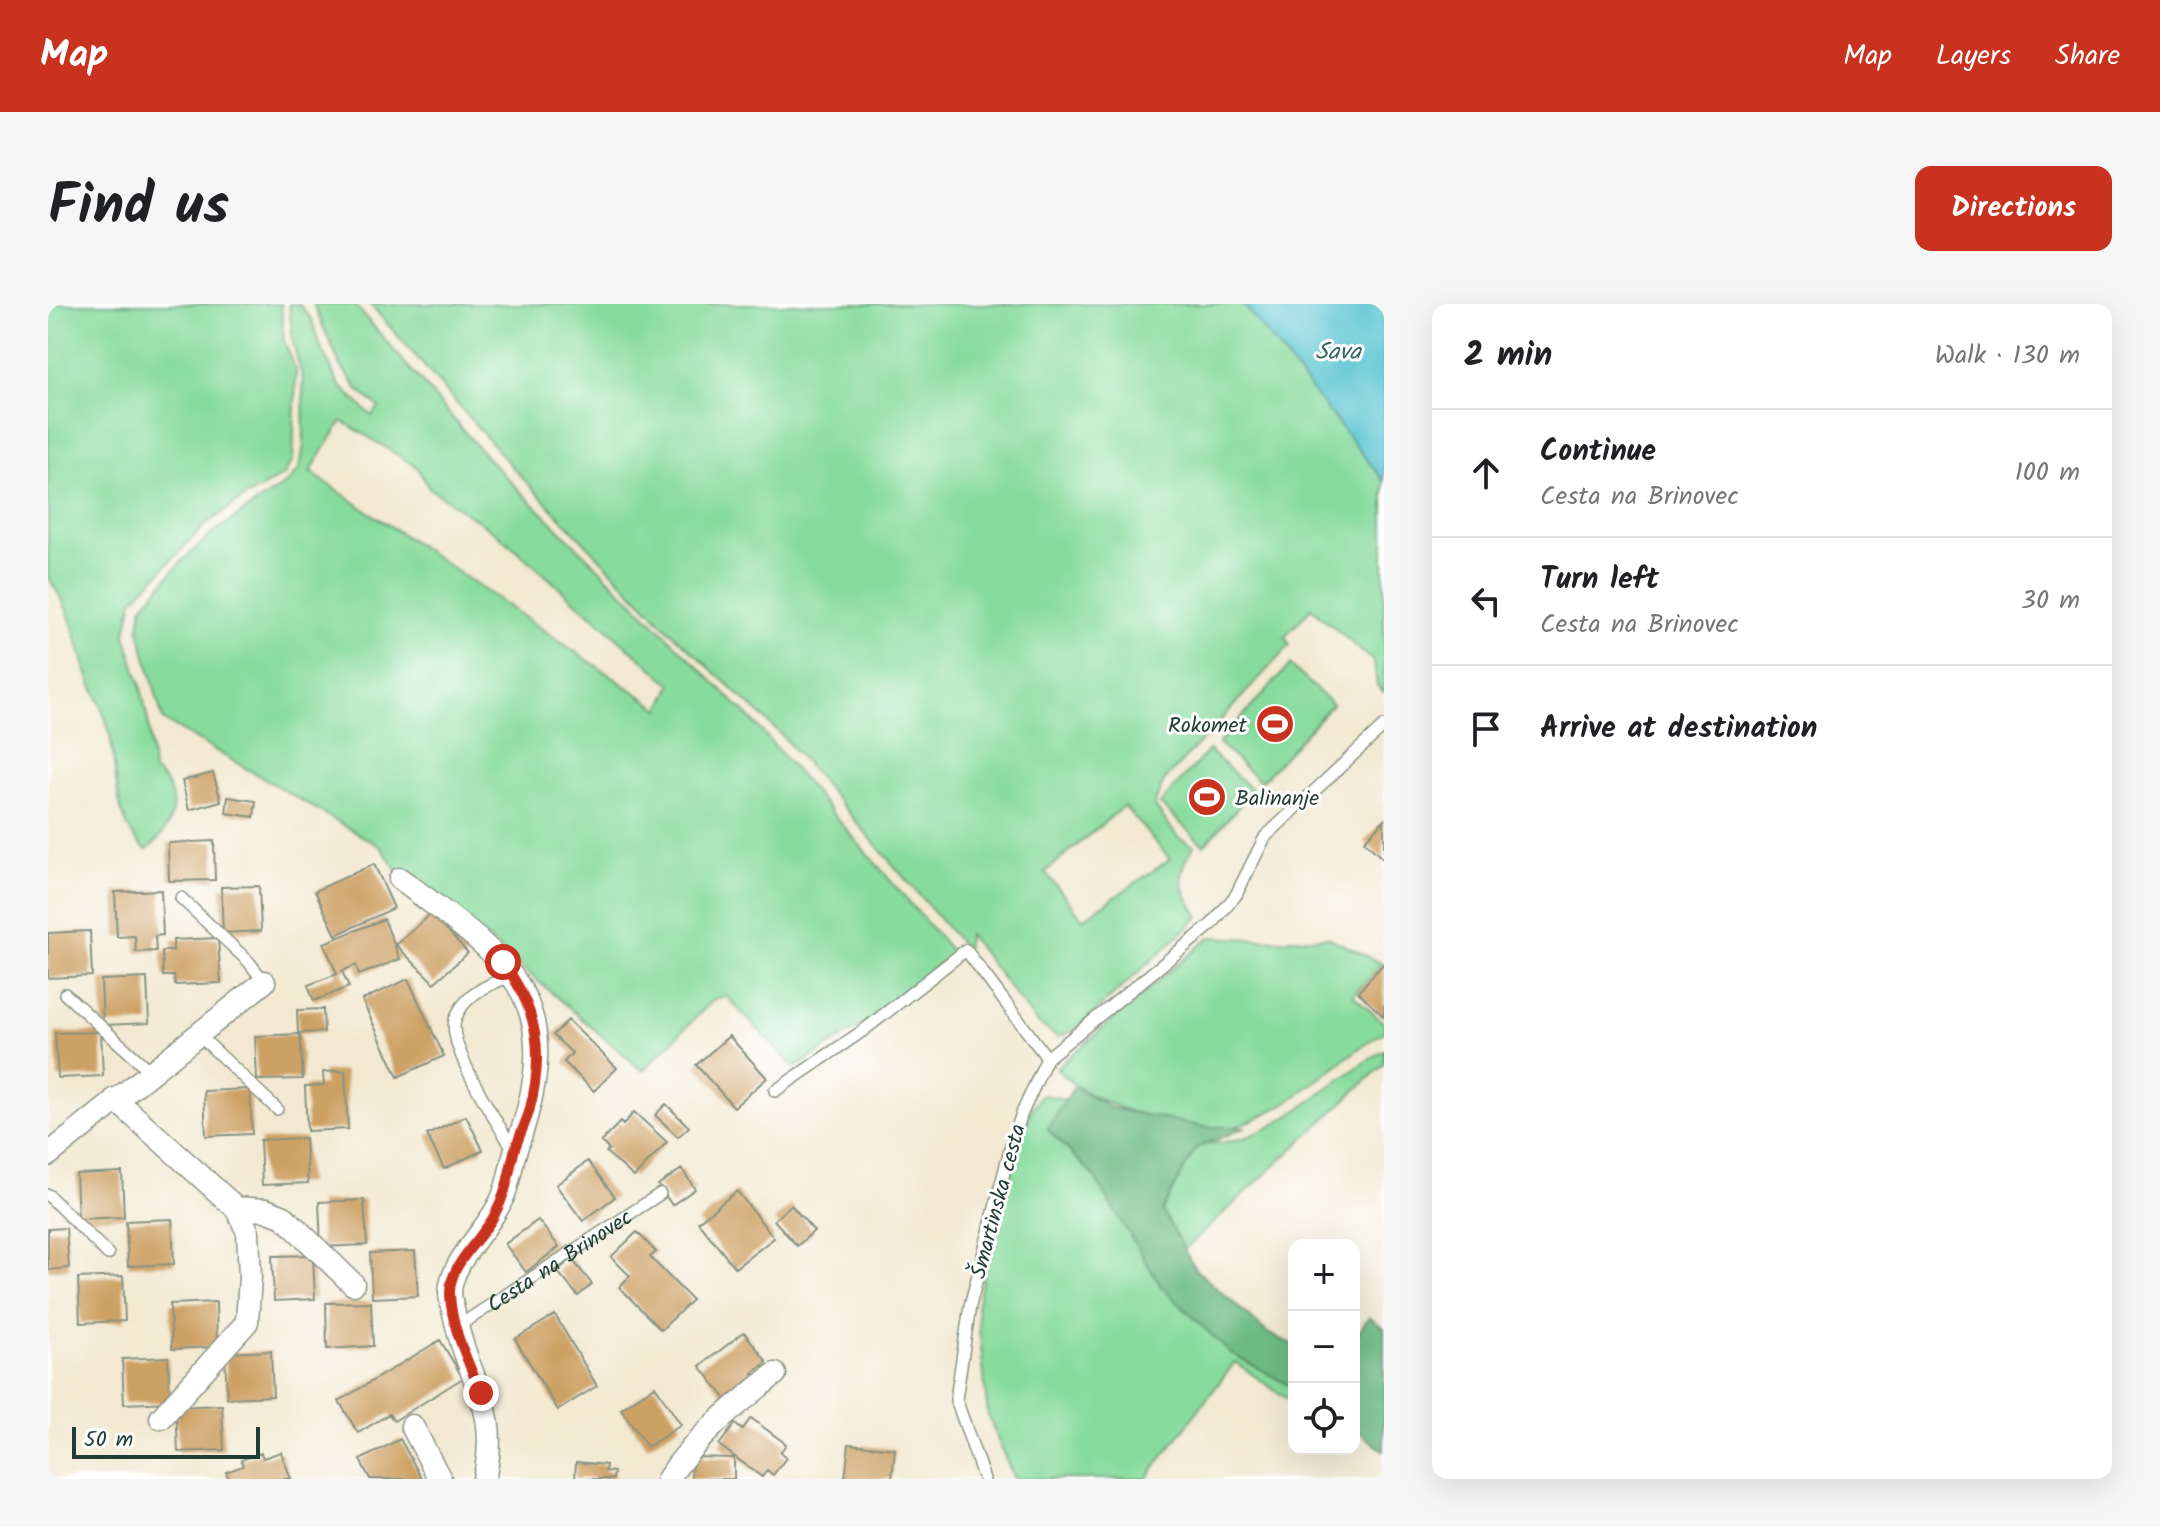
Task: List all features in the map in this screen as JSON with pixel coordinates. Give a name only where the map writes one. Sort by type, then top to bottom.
[{"type":"street","name":"Cesta na Brinovec","points":[[400,879],[503,962],[527,1000],[538,1053],[529,1111],[515,1151],[507,1190],[493,1219],[455,1273],[450,1293],[457,1327],[488,1415],[490,1455],[484,1479]]},
{"type":"street","points":[[48,1155],[264,982]]},
{"type":"street","points":[[115,1099],[236,1208],[248,1232],[250,1277],[247,1322],[161,1418]]},
{"type":"street","points":[[236,1208],[266,1210],[284,1217],[353,1284]]},
{"type":"street","points":[[668,1479],[684,1455],[723,1414],[775,1374]]},
{"type":"street","points":[[412,1426],[440,1479]]},
{"type":"lane","points":[[775,1091],[864,1030],[966,950],[1047,1058],[1211,925],[1236,895],[1265,837],[1384,726]]},
{"type":"lane","points":[[181,898],[249,962],[264,982]]},
{"type":"lane","points":[[513,976],[475,992],[455,1022],[454,1038],[473,1080],[515,1151]]},
{"type":"lane","points":[[65,994],[151,1072]]},
{"type":"lane","points":[[200,1036],[277,1109]]},
{"type":"lane","name":"Šmartinska cesta","points":[[984,1479],[956,1399],[970,1306],[1010,1149],[1022,1113],[1047,1058]]},
{"type":"lane","name":"Cesta na Brinovec","points":[[457,1327],[660,1194]]},
{"type":"lane","points":[[48,1195],[108,1254]]},
{"type":"green space","points":[[48,304],[281,304],[284,341],[296,371],[293,459],[284,475],[205,525],[133,600],[125,635],[148,721],[153,771],[163,779],[172,800],[169,822],[156,842],[146,850],[127,825],[118,795],[107,722],[67,611],[48,577]]},
{"type":"green space","points":[[289,304],[299,304],[312,320],[318,341],[339,385],[372,416],[379,407],[359,391],[340,364],[313,304],[354,304],[488,459],[752,720],[953,953],[861,1026],[795,1068],[726,996],[714,999],[643,1071],[489,939],[396,869],[381,847],[163,720],[139,630],[142,607],[182,561],[214,532],[287,483],[299,470],[304,446],[303,379],[293,343]],"holes":[[[342,421],[417,467],[429,488],[499,535],[672,685],[660,709],[310,472]]]},
{"type":"green space","points":[[370,304],[1243,304],[1384,481],[1384,692],[1377,686],[1374,662],[1311,608],[1285,637],[1290,645],[1164,781],[1154,805],[1177,836],[1194,846],[1184,866],[1182,882],[1199,917],[1075,1030],[1058,1037],[1036,1022],[968,934],[966,950],[781,734],[669,630],[514,469]],"holes":[[[1124,806],[1170,859],[1083,919],[1045,872]]]},
{"type":"green space","name":"Rokomet","points":[[1290,665],[1332,704],[1261,782],[1218,743]]},
{"type":"green space","name":"Balinanje","points":[[1209,750],[1253,791],[1204,845],[1160,804]]},
{"type":"green space","points":[[1210,937],[1279,940],[1328,937],[1383,964],[1353,995],[1384,1023],[1384,1032],[1284,1104],[1224,1130],[1181,1126],[1129,1111],[1084,1091],[1056,1068]]},
{"type":"green space","points":[[1384,1050],[1384,1064],[1169,1264],[1288,1364],[1288,1400],[1235,1362],[1146,1479],[1014,1479],[988,1416],[977,1307],[991,1236],[1005,1188],[1032,1109],[1041,1095],[1076,1104],[1131,1130],[1174,1141],[1210,1144],[1241,1139],[1269,1128]]},
{"type":"green space","points":[[1074,1087],[1111,1108],[1205,1127],[1246,1127],[1196,1148],[1162,1210],[1195,1269],[1269,1334],[1288,1342],[1288,1385],[1229,1352],[1161,1286],[1093,1175],[1047,1129]]},
{"type":"green space","points":[[1369,1317],[1384,1328],[1384,1451],[1360,1433],[1360,1330]]},
{"type":"water","name":"Sava","points":[[1243,304],[1384,304],[1384,481]]},
{"type":"building","points":[[213,773],[221,801],[189,810],[182,781]]},
{"type":"building","points":[[228,797],[256,801],[254,817],[226,813]]},
{"type":"building","points":[[1384,820],[1384,860],[1364,841]]},
{"type":"building","points":[[214,841],[215,880],[169,881],[168,843]]},
{"type":"building","points":[[374,864],[394,908],[336,935],[315,891]]},
{"type":"building","points":[[259,886],[261,931],[223,933],[221,887]]},
{"type":"building","points":[[161,890],[163,935],[155,936],[156,951],[136,952],[135,936],[117,937],[115,892]]},
{"type":"building","points":[[432,913],[468,953],[434,983],[396,945]]},
{"type":"building","points":[[384,919],[400,959],[359,975],[356,965],[342,971],[349,987],[314,1001],[308,985],[337,974],[324,943]]},
{"type":"building","points":[[90,931],[92,976],[48,978],[48,933]]},
{"type":"building","points":[[218,938],[221,983],[175,985],[174,976],[163,976],[162,951],[173,951],[173,940]]},
{"type":"building","points":[[1384,963],[1384,1017],[1358,992]]},
{"type":"building","points":[[147,978],[149,1023],[103,1025],[101,980]]},
{"type":"building","points":[[408,979],[444,1056],[398,1077],[362,1000]]},
{"type":"building","points":[[323,1009],[324,1032],[298,1033],[297,1010]]},
{"type":"building","points":[[568,1020],[617,1068],[594,1091],[564,1062],[572,1053],[553,1035]]},
{"type":"building","points":[[101,1032],[103,1076],[58,1078],[55,1033]]},
{"type":"building","points":[[300,1034],[303,1079],[257,1080],[255,1036]]},
{"type":"building","points":[[729,1036],[767,1078],[734,1107],[696,1065]]},
{"type":"building","points":[[345,1071],[348,1129],[307,1131],[305,1086],[324,1085],[323,1072]]},
{"type":"building","points":[[250,1089],[252,1134],[206,1136],[204,1091]]},
{"type":"building","points":[[666,1104],[689,1127],[678,1137],[655,1115]]},
{"type":"building","points":[[634,1112],[667,1142],[634,1177],[606,1152],[609,1149],[601,1142]]},
{"type":"building","points":[[466,1116],[483,1150],[444,1169],[427,1135]]},
{"type":"building","points":[[305,1138],[308,1183],[262,1185],[260,1140]]},
{"type":"building","points":[[588,1161],[615,1197],[583,1221],[556,1185]]},
{"type":"building","points":[[682,1169],[695,1189],[672,1205],[658,1185]]},
{"type":"building","points":[[122,1172],[124,1217],[78,1219],[76,1174]]},
{"type":"building","points":[[737,1191],[774,1238],[735,1268],[698,1222]]},
{"type":"building","points":[[364,1200],[367,1245],[321,1247],[319,1202]]},
{"type":"building","points":[[791,1205],[814,1231],[797,1246],[774,1220]]},
{"type":"building","points":[[172,1219],[174,1264],[128,1266],[126,1221]]},
{"type":"building","points":[[538,1220],[559,1247],[526,1272],[505,1244]]},
{"type":"building","points":[[66,1228],[69,1268],[48,1270],[48,1229]]},
{"type":"building","points":[[637,1232],[656,1252],[650,1257],[692,1300],[661,1330],[619,1287],[630,1276],[611,1257]]},
{"type":"building","points":[[415,1251],[418,1296],[372,1298],[370,1253]]},
{"type":"building","points":[[313,1255],[315,1299],[274,1301],[272,1256]]},
{"type":"building","points":[[572,1259],[592,1284],[578,1296],[557,1271]]},
{"type":"building","points":[[123,1276],[125,1321],[80,1323],[78,1278]]},
{"type":"building","points":[[216,1302],[217,1347],[172,1349],[170,1304]]},
{"type":"building","points":[[371,1302],[373,1346],[327,1349],[326,1303]]},
{"type":"building","points":[[555,1315],[597,1386],[558,1410],[515,1339]]},
{"type":"building","points":[[744,1332],[767,1362],[753,1373],[757,1379],[728,1402],[700,1366]]},
{"type":"building","points":[[440,1340],[463,1378],[394,1421],[389,1414],[358,1433],[339,1401]]},
{"type":"building","points":[[271,1351],[273,1396],[227,1398],[225,1353]]},
{"type":"building","points":[[168,1357],[170,1402],[124,1404],[122,1359]]},
{"type":"building","points":[[655,1386],[681,1425],[647,1447],[621,1409]]},
{"type":"building","points":[[222,1405],[224,1450],[178,1452],[176,1407]]},
{"type":"building","points":[[751,1418],[786,1444],[780,1453],[786,1458],[773,1475],[767,1470],[762,1477],[719,1445],[735,1424],[742,1430]]},
{"type":"building","points":[[400,1439],[422,1479],[370,1479],[360,1460]]},
{"type":"building","points":[[849,1444],[895,1449],[892,1479],[845,1479]]},
{"type":"building","points":[[281,1452],[291,1479],[229,1479],[226,1472],[243,1466],[241,1460],[261,1453],[263,1458]]},
{"type":"building","points":[[692,1457],[734,1458],[734,1479],[691,1479]]},
{"type":"building","points":[[576,1462],[606,1465],[605,1471],[614,1472],[613,1479],[575,1479]]},
{"type":"place","name":"Rokomet","points":[[1275,724]]},
{"type":"place","name":"Balinanje","points":[[1207,797]]},
{"type":"route","points":[[481,1393],[464,1351],[450,1293],[455,1273],[493,1219],[507,1190],[515,1151],[529,1111],[538,1053],[527,1000],[503,962]]}]
